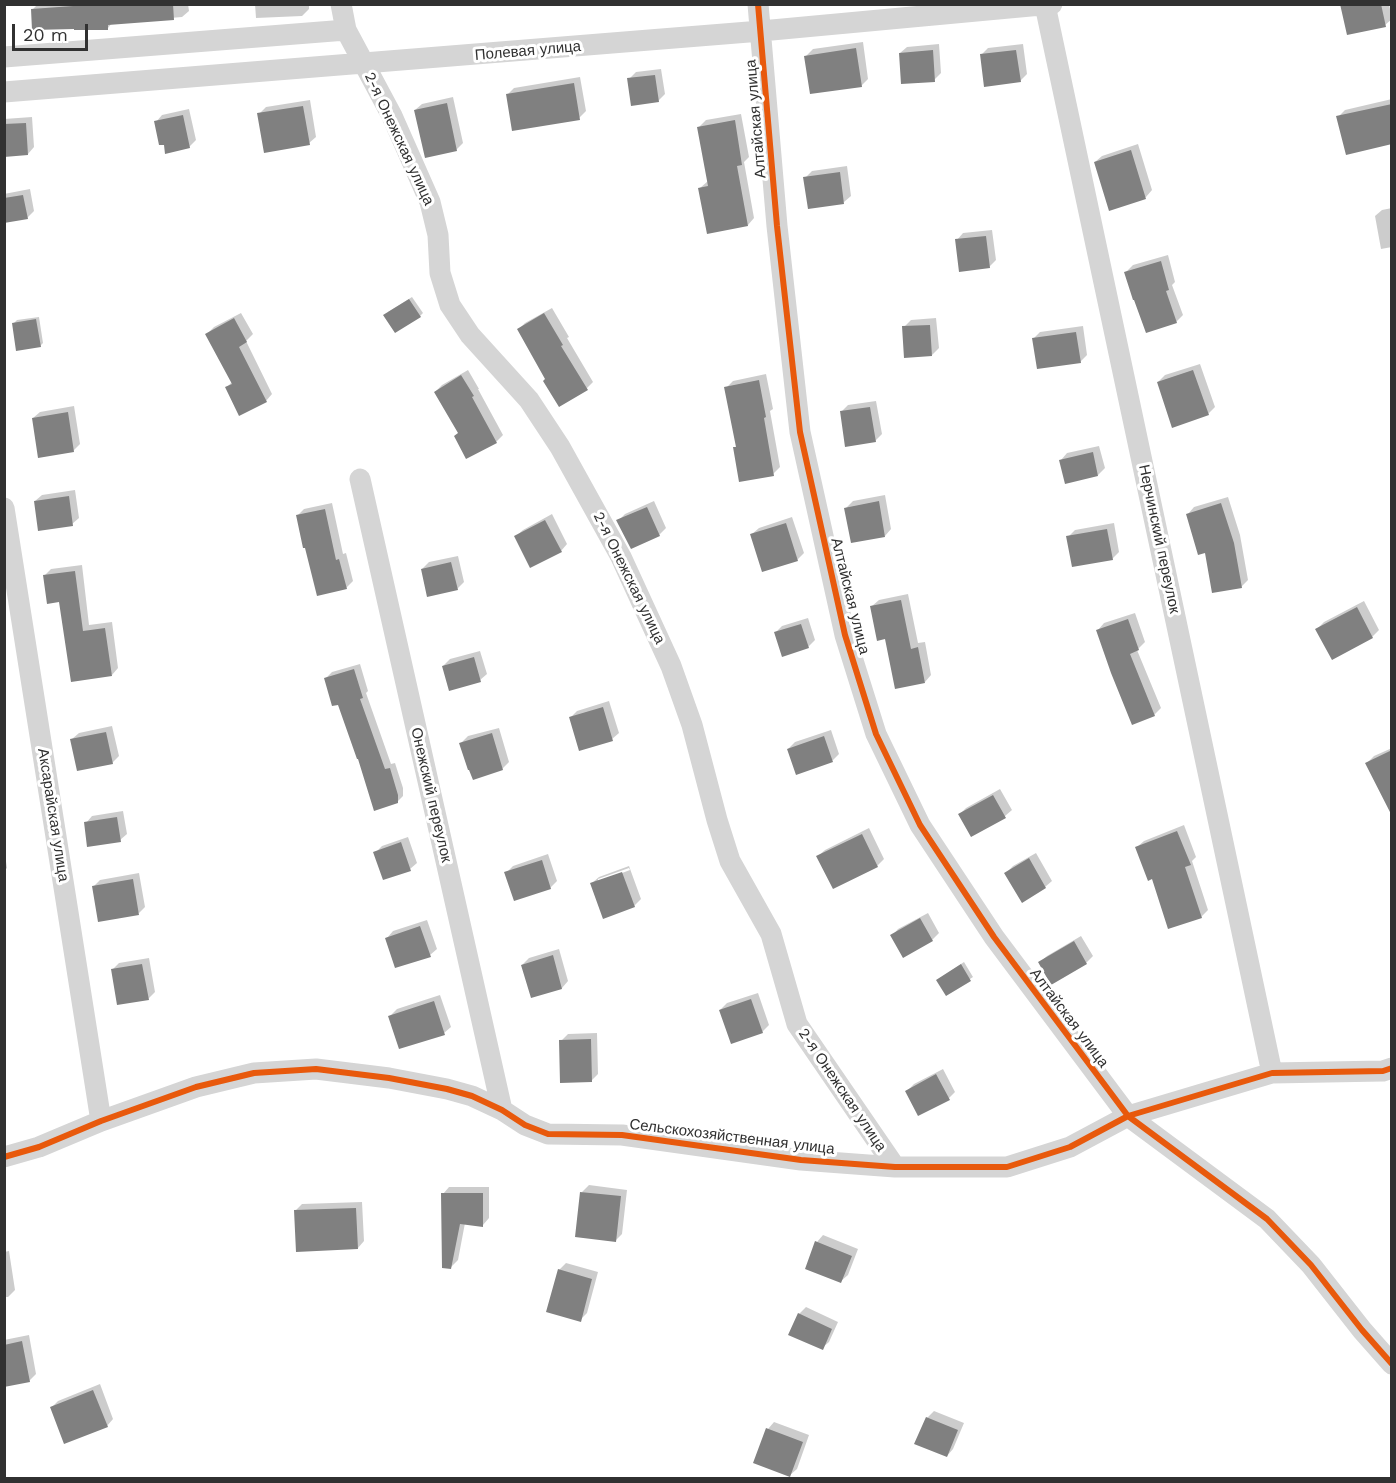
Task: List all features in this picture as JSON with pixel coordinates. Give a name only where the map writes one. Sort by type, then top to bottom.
[{"type":"street","name":"2-я Онежская улица","points":[[341,4],[346,30],[392,116],[430,202],[438,235],[440,273],[450,305],[470,335],[529,400],[561,447],[621,557],[671,666],[692,725],[730,861],[771,934],[797,1024],[894,1167]]},
{"type":"street","name":"Алтайская улица","points":[[758,4],[777,226],[800,432],[845,635],[876,734],[920,825],[945,863],[994,937],[1128,1116],[1267,1219],[1311,1265],[1392,1364]]},
{"type":"street","name":"Полевая улица","points":[[4,92],[365,64],[1049,5]]},
{"type":"street","name":"Нерчинский переулок","points":[[1049,5],[1272,1073]]},
{"type":"street","points":[[4,57],[346,30]]},
{"type":"street","name":"Онежский переулок","points":[[360,479],[502,1110]]},
{"type":"street","name":"Аксарайская улица","points":[[4,508],[102,1121]]},
{"type":"street","name":"Сельскохозяйственная улица","points":[[4,1157],[39,1147],[196,1087],[254,1074],[316,1069],[389,1078],[472,1096],[502,1110],[525,1125],[548,1134],[622,1135],[801,1160],[894,1167],[1007,1167],[1070,1147],[1128,1116],[1272,1073],[1383,1071],[1392,1068]]},
{"type":"building","points":[[73,4],[173,4],[174,20],[108,25],[108,30],[32,30],[31,9],[73,6]]},
{"type":"building","points":[[1340,4],[1381,4],[1386,27],[1347,35]]},
{"type":"building","points":[[856,48],[862,87],[810,94],[804,56]]},
{"type":"building","points":[[933,50],[935,82],[901,84],[899,53]]},
{"type":"building","points":[[1016,50],[1021,82],[984,87],[980,54]]},
{"type":"building","points":[[655,75],[659,102],[631,106],[627,78]]},
{"type":"building","points":[[574,83],[580,120],[512,131],[506,94]]},
{"type":"building","points":[[447,103],[457,151],[425,158],[414,110]]},
{"type":"building","points":[[1392,104],[1392,144],[1346,155],[1336,116]]},
{"type":"building","points":[[303,106],[310,145],[264,153],[257,113]]},
{"type":"building","points":[[183,115],[190,148],[165,154],[164,145],[159,145],[154,121]]},
{"type":"building","points":[[735,120],[742,165],[737,166],[748,226],[707,234],[698,188],[708,186],[697,127]]},
{"type":"building","points":[[26,123],[28,155],[4,157],[4,124]]},
{"type":"building","points":[[1131,150],[1146,199],[1109,211],[1094,162]]},
{"type":"building","points":[[840,172],[844,204],[808,209],[803,177]]},
{"type":"building","points":[[23,195],[28,219],[4,223],[4,198]]},
{"type":"building","points":[[986,236],[990,268],[959,272],[955,239]]},
{"type":"building","points":[[1161,261],[1169,290],[1166,291],[1177,323],[1146,333],[1124,272]]},
{"type":"building","points":[[409,299],[421,317],[395,333],[383,315]]},
{"type":"building","points":[[544,313],[588,390],[559,407],[517,329]]},
{"type":"building","points":[[234,318],[247,342],[239,347],[267,402],[239,416],[225,387],[232,384],[205,334]]},
{"type":"building","points":[[36,319],[41,347],[16,351],[12,323]]},
{"type":"building","points":[[930,325],[932,356],[904,358],[902,326]]},
{"type":"building","points":[[1076,332],[1081,363],[1037,369],[1032,338]]},
{"type":"building","points":[[1193,370],[1209,415],[1172,428],[1157,382]]},
{"type":"building","points":[[461,375],[497,443],[466,459],[454,436],[458,433],[434,392]]},
{"type":"building","points":[[759,380],[774,476],[739,482],[733,447],[736,447],[724,387]]},
{"type":"building","points":[[870,407],[876,442],[845,447],[840,411]]},
{"type":"building","points":[[68,412],[74,452],[38,458],[32,418]]},
{"type":"building","points":[[1093,452],[1098,476],[1065,484],[1059,460]]},
{"type":"building","points":[[69,496],[73,526],[38,531],[34,501]]},
{"type":"building","points":[[879,501],[885,537],[851,543],[844,508]]},
{"type":"building","points":[[1221,503],[1234,543],[1242,588],[1212,593],[1205,553],[1198,555],[1186,514]]},
{"type":"building","points":[[647,507],[660,536],[631,549],[616,520]]},
{"type":"building","points":[[325,509],[336,560],[339,559],[347,589],[317,596],[296,515]]},
{"type":"building","points":[[545,520],[562,552],[530,568],[514,536]]},
{"type":"building","points":[[786,523],[798,561],[762,572],[750,534]]},
{"type":"building","points":[[1107,529],[1113,560],[1072,567],[1066,536]]},
{"type":"building","points":[[451,562],[458,590],[427,597],[421,569]]},
{"type":"building","points":[[75,571],[83,631],[105,628],[112,676],[71,682],[59,602],[47,604],[43,575]]},
{"type":"building","points":[[901,600],[911,649],[918,647],[925,683],[895,689],[885,639],[877,641],[870,606]]},
{"type":"building","points":[[1357,607],[1373,638],[1332,660],[1315,629]]},
{"type":"building","points":[[1128,619],[1139,650],[1130,654],[1155,716],[1132,725],[1096,630]]},
{"type":"building","points":[[801,624],[809,648],[782,657],[774,632]]},
{"type":"building","points":[[474,657],[481,682],[449,691],[442,666]]},
{"type":"building","points":[[354,669],[363,698],[360,699],[385,769],[390,768],[398,795],[398,803],[374,811],[338,705],[332,706],[324,678]]},
{"type":"building","points":[[603,707],[613,741],[579,751],[569,717]]},
{"type":"building","points":[[106,732],[113,764],[77,771],[70,739]]},
{"type":"building","points":[[492,733],[503,770],[473,780],[459,743]]},
{"type":"building","points":[[824,736],[833,762],[796,775],[787,749]]},
{"type":"building","points":[[1392,750],[1392,816],[1365,763]]},
{"type":"building","points":[[993,795],[1006,818],[971,837],[958,814]]},
{"type":"building","points":[[117,817],[121,842],[87,847],[84,822]]},
{"type":"building","points":[[1177,831],[1191,865],[1185,867],[1202,918],[1168,929],[1152,879],[1148,881],[1135,847]]},
{"type":"building","points":[[862,834],[878,867],[833,889],[816,856]]},
{"type":"building","points":[[401,842],[411,871],[383,880],[373,852]]},
{"type":"building","points":[[1029,858],[1046,888],[1022,903],[1004,873]]},
{"type":"building","points":[[542,860],[551,889],[514,901],[504,872]]},
{"type":"building","points":[[622,872],[635,907],[603,919],[590,883]]},
{"type":"building","points":[[133,879],[139,915],[98,922],[92,886]]},
{"type":"building","points":[[920,918],[933,941],[903,958],[890,935]]},
{"type":"building","points":[[420,926],[431,957],[395,968],[385,938]]},
{"type":"building","points":[[1074,941],[1087,964],[1051,985],[1038,962]]},
{"type":"building","points":[[553,955],[562,989],[531,998],[521,965]]},
{"type":"building","points":[[142,964],[149,1000],[117,1005],[111,969]]},
{"type":"building","points":[[961,964],[971,981],[946,996],[936,980]]},
{"type":"building","points":[[751,999],[763,1033],[731,1044],[719,1010]]},
{"type":"building","points":[[434,1001],[445,1035],[399,1049],[388,1016]]},
{"type":"building","points":[[591,1039],[592,1082],[560,1083],[559,1040]]},
{"type":"building","points":[[936,1074],[950,1100],[918,1116],[905,1091]]},
{"type":"building","points":[[580,1192],[621,1196],[616,1242],[575,1237]]},
{"type":"building","points":[[441,1193],[483,1193],[483,1227],[460,1224],[451,1269],[442,1268]]},
{"type":"building","points":[[356,1208],[358,1249],[296,1252],[294,1210]]},
{"type":"building","points":[[815,1241],[852,1256],[841,1283],[805,1269]]},
{"type":"building","points":[[558,1269],[592,1279],[581,1322],[546,1312]]},
{"type":"building","points":[[798,1313],[832,1329],[823,1350],[788,1335]]},
{"type":"building","points":[[22,1341],[30,1382],[4,1387],[4,1345]]},
{"type":"building","points":[[93,1390],[108,1427],[64,1444],[50,1407]]},
{"type":"building","points":[[926,1417],[958,1430],[947,1457],[914,1444]]},
{"type":"building","points":[[766,1428],[803,1442],[790,1477],[753,1463]]},
{"type":"cycle path","points":[[758,4],[777,226],[800,432],[845,635],[876,734],[920,825],[994,937],[1128,1116],[1267,1219],[1311,1265],[1392,1364]]},
{"type":"cycle path","points":[[4,1157],[39,1147],[101,1121],[196,1087],[254,1073],[316,1069],[389,1078],[472,1096],[502,1110],[525,1125],[548,1134],[622,1135],[801,1160],[895,1167],[1007,1167],[1070,1147],[1128,1116],[1272,1073],[1383,1071],[1392,1068]]}]
